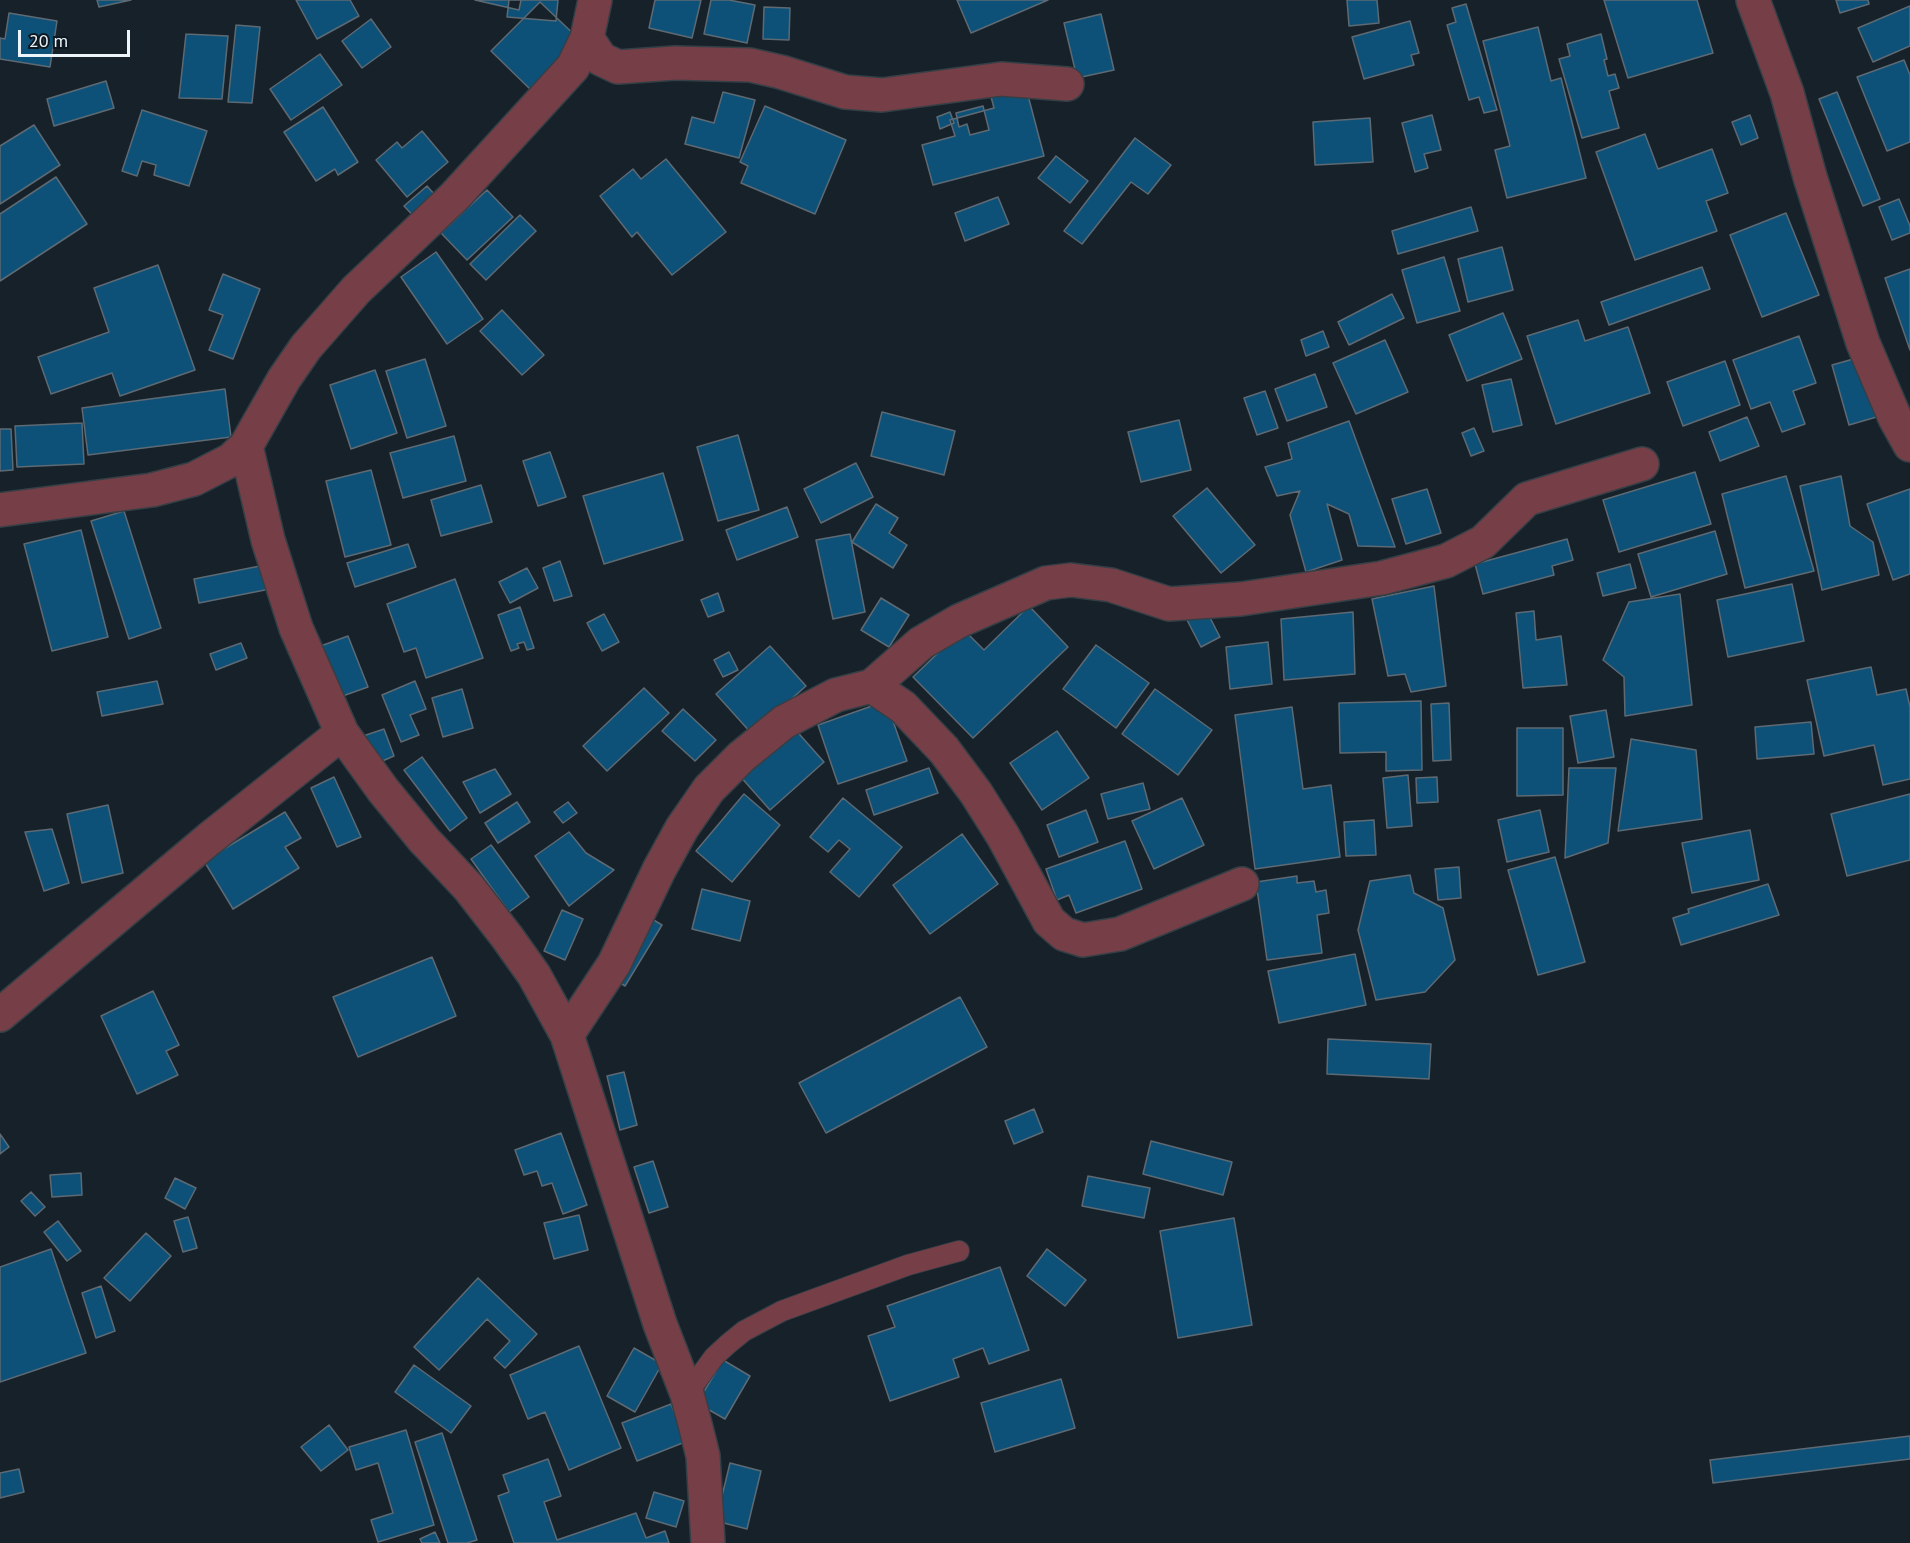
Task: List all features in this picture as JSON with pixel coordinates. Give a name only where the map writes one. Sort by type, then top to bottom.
[{"type":"street","points":[[0,510],[163,487],[194,479],[231,460],[246,446],[306,347],[356,290],[455,196],[573,67],[587,38],[595,0]]},
{"type":"street","points":[[1753,0],[1787,93],[1810,177],[1863,343],[1895,418],[1910,445]]},
{"type":"street","points":[[587,38],[602,59],[618,67],[675,63],[750,65],[845,92],[882,95],[1001,79],[1067,84]]},
{"type":"street","points":[[246,446],[268,540],[296,628],[342,733],[383,790],[424,840],[469,888],[507,937],[534,975],[567,1035],[656,1313],[687,1394],[703,1456],[708,1543]]},
{"type":"street","points":[[567,1035],[614,964],[659,870],[682,828],[709,789],[747,751],[784,722],[836,695],[872,686],[915,648],[940,631],[1046,583],[1071,580],[1091,581],[1139,593],[1169,604],[1241,599],[1382,578],[1446,561],[1483,542],[1527,499],[1642,464]]},
{"type":"street","points":[[872,686],[903,707],[944,750],[976,793],[1003,836],[1049,921],[1064,934],[1083,940],[1120,934],[1242,884]]},
{"type":"street","points":[[0,1015],[209,839],[342,733]]},
{"type":"lane","points":[[687,1394],[714,1357],[728,1344],[744,1331],[782,1311],[908,1265],[959,1251]]},
{"type":"building","points":[[97,0],[131,0],[99,7]]},
{"type":"building","points":[[296,0],[350,0],[359,16],[317,39]]},
{"type":"building","points":[[475,0],[521,0],[519,10]]},
{"type":"building","points":[[509,0],[558,0],[556,21],[507,17]]},
{"type":"building","points":[[655,0],[701,0],[692,38],[649,28]]},
{"type":"building","points":[[711,0],[729,0],[755,5],[747,43],[704,34]]},
{"type":"building","points":[[957,0],[1048,0],[971,33]]},
{"type":"building","points":[[1347,0],[1377,0],[1379,23],[1349,26]]},
{"type":"building","points":[[1604,0],[1697,0],[1713,53],[1628,78]]},
{"type":"building","points":[[1836,0],[1868,0],[1869,4],[1840,13]]},
{"type":"building","points":[[540,2],[581,41],[532,91],[491,51]]},
{"type":"building","points":[[1466,4],[1497,110],[1484,113],[1479,97],[1469,100],[1447,25],[1456,22],[1452,8]]},
{"type":"building","points":[[1910,6],[1910,46],[1873,62],[1858,28]]},
{"type":"building","points":[[764,7],[790,8],[789,40],[763,39]]},
{"type":"building","points":[[9,13],[57,21],[50,67],[0,59],[0,38],[5,39]]},
{"type":"building","points":[[1101,14],[1114,70],[1077,78],[1064,23]]},
{"type":"building","points":[[371,19],[391,47],[362,68],[342,41]]},
{"type":"building","points":[[1410,21],[1419,53],[1411,55],[1414,65],[1364,79],[1352,37]]},
{"type":"building","points":[[236,25],[260,27],[252,103],[228,102]]},
{"type":"building","points":[[1538,27],[1551,81],[1561,78],[1586,178],[1507,198],[1495,150],[1510,146],[1483,41]]},
{"type":"building","points":[[186,34],[228,36],[222,99],[179,98]]},
{"type":"building","points":[[1601,34],[1607,59],[1604,60],[1608,76],[1615,74],[1619,88],[1609,91],[1619,128],[1582,138],[1559,59],[1570,56],[1567,44]]},
{"type":"building","points":[[320,54],[342,85],[291,120],[270,89]]},
{"type":"building","points":[[1904,60],[1910,75],[1910,142],[1887,151],[1857,77]]},
{"type":"building","points":[[106,81],[114,108],[54,126],[47,99]]},
{"type":"building","points":[[1025,84],[1044,156],[933,185],[922,145],[955,136],[950,120],[994,108],[990,93]]},
{"type":"building","points":[[723,92],[755,100],[739,158],[685,144],[692,117],[714,123]]},
{"type":"building","points":[[1837,92],[1880,199],[1863,206],[1819,99]]},
{"type":"building","points":[[765,106],[846,140],[815,214],[741,183],[748,166],[740,162]]},
{"type":"building","points":[[983,106],[989,130],[970,135],[967,124],[959,127],[956,113]]},
{"type":"building","points":[[323,107],[358,162],[338,175],[335,169],[316,181],[284,132]]},
{"type":"building","points":[[142,110],[207,131],[189,186],[154,175],[156,165],[142,161],[137,176],[122,171]]},
{"type":"building","points":[[950,112],[954,123],[940,129],[937,117]]},
{"type":"building","points":[[1432,115],[1441,150],[1424,154],[1428,168],[1415,172],[1402,123]]},
{"type":"building","points":[[1750,115],[1758,138],[1741,145],[1732,122]]},
{"type":"building","points":[[1370,118],[1373,162],[1315,165],[1313,122]]},
{"type":"building","points":[[34,125],[60,165],[0,204],[0,146]]},
{"type":"building","points":[[422,131],[448,162],[407,197],[376,160],[397,142],[402,148]]},
{"type":"building","points":[[1645,134],[1658,169],[1712,149],[1728,193],[1706,201],[1717,231],[1635,260],[1596,152]]},
{"type":"building","points":[[1135,138],[1171,165],[1148,194],[1131,182],[1082,244],[1064,231]]},
{"type":"building","points":[[1056,156],[1088,181],[1070,203],[1038,178]]},
{"type":"building","points":[[666,159],[726,232],[672,275],[637,232],[632,237],[600,196],[633,169],[641,179]]},
{"type":"building","points":[[56,177],[87,224],[0,281],[0,214]]},
{"type":"building","points":[[427,186],[444,205],[422,225],[404,206]]},
{"type":"building","points":[[487,190],[513,217],[467,260],[441,233]]},
{"type":"building","points":[[998,197],[1009,224],[965,241],[955,213]]},
{"type":"building","points":[[1899,199],[1910,226],[1910,233],[1892,240],[1879,207]]},
{"type":"building","points":[[1471,207],[1478,231],[1398,254],[1392,231]]},
{"type":"building","points":[[1786,213],[1819,295],[1762,317],[1730,235]]},
{"type":"building","points":[[520,215],[536,231],[486,280],[470,264]]},
{"type":"building","points":[[1502,247],[1513,290],[1468,302],[1458,259]]},
{"type":"building","points":[[436,252],[483,319],[447,344],[401,277]]},
{"type":"building","points":[[1444,257],[1460,311],[1417,323],[1402,270]]},
{"type":"building","points":[[158,265],[195,370],[120,396],[112,373],[51,394],[38,357],[109,332],[94,288]]},
{"type":"building","points":[[1702,267],[1710,289],[1609,325],[1601,302]]},
{"type":"building","points":[[1910,269],[1910,350],[1885,278]]},
{"type":"building","points":[[223,274],[260,289],[233,359],[209,350],[223,315],[209,310]]},
{"type":"building","points":[[1392,294],[1404,318],[1349,345],[1338,322]]},
{"type":"building","points":[[502,310],[544,355],[522,375],[480,331]]},
{"type":"building","points":[[1503,313],[1522,359],[1467,381],[1449,335]]},
{"type":"building","points":[[1578,320],[1585,341],[1628,327],[1650,393],[1556,424],[1527,336]]},
{"type":"building","points":[[1323,331],[1329,347],[1306,356],[1301,340]]},
{"type":"building","points":[[1799,336],[1816,383],[1793,391],[1805,424],[1782,432],[1770,402],[1751,409],[1733,360]]},
{"type":"building","points":[[1385,340],[1408,392],[1356,414],[1333,363]]},
{"type":"building","points":[[1864,356],[1880,416],[1849,425],[1832,365]]},
{"type":"building","points":[[425,359],[446,426],[407,438],[386,371]]},
{"type":"building","points":[[1725,361],[1740,405],[1683,426],[1667,382]]},
{"type":"building","points":[[375,370],[397,433],[351,449],[330,385]]},
{"type":"building","points":[[1315,374],[1327,407],[1287,421],[1275,389]]},
{"type":"building","points":[[1511,379],[1522,425],[1493,432],[1482,385]]},
{"type":"building","points":[[225,389],[231,437],[88,455],[82,408]]},
{"type":"building","points":[[1265,391],[1278,428],[1257,435],[1244,398]]},
{"type":"building","points":[[882,412],[955,431],[944,475],[871,456]]},
{"type":"building","points":[[1747,417],[1759,446],[1720,461],[1709,432]]},
{"type":"building","points":[[1179,420],[1191,470],[1141,482],[1128,432]]},
{"type":"building","points":[[1349,421],[1395,547],[1358,546],[1349,514],[1327,504],[1342,560],[1306,572],[1290,515],[1300,491],[1277,496],[1265,467],[1292,459],[1288,443]]},
{"type":"building","points":[[82,423],[84,464],[17,467],[15,426]]},
{"type":"building","points":[[1474,428],[1484,451],[1471,456],[1462,433]]},
{"type":"building","points":[[0,429],[11,429],[13,470],[0,471]]},
{"type":"building","points":[[738,435],[759,510],[718,521],[697,447]]},
{"type":"building","points":[[454,436],[466,481],[403,498],[390,453]]},
{"type":"building","points":[[550,452],[566,497],[538,506],[523,461]]},
{"type":"building","points":[[856,463],[873,497],[821,523],[804,489]]},
{"type":"building","points":[[371,470],[391,545],[345,557],[326,481]]},
{"type":"building","points":[[1695,472],[1711,524],[1619,552],[1603,500]]},
{"type":"building","points":[[663,473],[683,540],[604,564],[583,496]]},
{"type":"building","points":[[1786,476],[1814,571],[1745,588],[1722,494]]},
{"type":"building","points":[[1841,476],[1850,526],[1873,542],[1879,575],[1822,590],[1800,486]]},
{"type":"building","points":[[481,485],[492,522],[441,536],[431,500]]},
{"type":"building","points":[[1207,488],[1255,545],[1221,573],[1173,516]]},
{"type":"building","points":[[1427,489],[1441,533],[1406,544],[1392,499]]},
{"type":"building","points":[[1910,489],[1910,574],[1893,580],[1867,504]]},
{"type":"building","points":[[876,504],[898,518],[889,533],[907,545],[893,568],[852,542]]},
{"type":"building","points":[[787,507],[798,537],[737,560],[726,530]]},
{"type":"building","points":[[124,511],[161,628],[129,639],[91,521]]},
{"type":"building","points":[[81,530],[108,637],[52,651],[24,544]]},
{"type":"building","points":[[1715,531],[1727,574],[1651,597],[1638,554]]},
{"type":"building","points":[[850,534],[865,612],[833,619],[816,540]]},
{"type":"building","points":[[1567,539],[1573,560],[1552,566],[1554,575],[1483,594],[1475,564]]},
{"type":"building","points":[[408,544],[416,567],[355,587],[347,563]]},
{"type":"building","points":[[560,561],[572,596],[554,601],[543,568]]},
{"type":"building","points":[[1630,564],[1636,588],[1603,596],[1597,573]]},
{"type":"building","points":[[265,565],[270,589],[199,603],[194,579]]},
{"type":"building","points":[[527,568],[538,588],[510,603],[499,582]]},
{"type":"building","points":[[455,579],[483,658],[426,678],[416,648],[404,652],[387,604]]},
{"type":"building","points":[[1792,584],[1804,641],[1728,657],[1717,600]]},
{"type":"building","points":[[1434,586],[1446,686],[1411,692],[1405,674],[1388,676],[1372,599]]},
{"type":"building","points":[[718,593],[724,611],[708,617],[701,600]]},
{"type":"building","points":[[1680,594],[1692,705],[1625,716],[1624,677],[1603,660],[1629,602]]},
{"type":"building","points":[[881,598],[909,615],[889,647],[861,630]]},
{"type":"building","points":[[1029,606],[1068,647],[973,738],[913,677],[963,629],[984,650]]},
{"type":"building","points":[[520,607],[534,648],[527,650],[524,642],[517,644],[519,648],[511,651],[498,615]]},
{"type":"building","points":[[1206,610],[1220,637],[1201,647],[1187,620]]},
{"type":"building","points":[[1534,611],[1536,640],[1561,636],[1567,685],[1523,688],[1516,613]]},
{"type":"building","points":[[1353,612],[1355,674],[1284,680],[1281,619]]},
{"type":"building","points":[[604,614],[619,642],[602,651],[587,623]]},
{"type":"building","points":[[348,636],[368,687],[337,698],[318,647]]},
{"type":"building","points":[[1268,642],[1272,684],[1230,689],[1226,647]]},
{"type":"building","points":[[241,643],[247,658],[216,670],[210,654]]},
{"type":"building","points":[[1096,645],[1149,683],[1116,728],[1063,689]]},
{"type":"building","points":[[770,646],[806,686],[752,734],[716,694]]},
{"type":"building","points":[[729,652],[738,670],[723,677],[714,660]]},
{"type":"building","points":[[1871,667],[1877,695],[1906,689],[1910,707],[1910,779],[1883,785],[1874,745],[1824,756],[1807,680]]},
{"type":"building","points":[[157,681],[163,704],[102,716],[97,692]]},
{"type":"building","points":[[415,681],[426,709],[410,715],[419,735],[401,742],[382,695]]},
{"type":"building","points":[[644,688],[669,713],[607,771],[583,746]]},
{"type":"building","points":[[462,689],[473,728],[443,737],[432,698]]},
{"type":"building","points":[[1155,689],[1212,730],[1178,775],[1122,734]]},
{"type":"building","points":[[886,701],[907,761],[838,784],[818,725]]},
{"type":"building","points":[[1421,701],[1422,770],[1386,771],[1386,752],[1340,753],[1339,703]]},
{"type":"building","points":[[1449,703],[1451,760],[1433,761],[1431,704]]},
{"type":"building","points":[[1292,707],[1303,789],[1331,785],[1340,857],[1255,869],[1235,715]]},
{"type":"building","points":[[683,709],[716,740],[695,761],[662,731]]},
{"type":"building","points":[[1606,710],[1614,757],[1578,763],[1570,716]]},
{"type":"building","points":[[1811,722],[1814,754],[1757,759],[1755,727]]},
{"type":"building","points":[[793,727],[824,762],[770,810],[739,775]]},
{"type":"building","points":[[1517,728],[1563,728],[1563,795],[1517,796]]},
{"type":"building","points":[[384,729],[394,756],[373,765],[363,736]]},
{"type":"building","points":[[1057,731],[1089,778],[1042,810],[1010,763]]},
{"type":"building","points":[[1631,739],[1696,750],[1702,819],[1618,831]]},
{"type":"building","points":[[422,757],[467,818],[450,831],[404,770]]},
{"type":"building","points":[[929,768],[938,793],[874,815],[866,790]]},
{"type":"building","points":[[1569,768],[1616,768],[1608,843],[1565,858]]},
{"type":"building","points":[[495,769],[511,794],[480,813],[463,782]]},
{"type":"building","points":[[1408,775],[1412,826],[1387,828],[1383,778]]},
{"type":"building","points":[[334,777],[361,837],[337,847],[311,788]]},
{"type":"building","points":[[1437,777],[1438,802],[1417,803],[1416,778]]},
{"type":"building","points":[[1143,783],[1150,809],[1108,819],[1101,794]]},
{"type":"building","points":[[744,794],[780,825],[732,882],[696,851]]},
{"type":"building","points":[[1910,794],[1910,860],[1847,876],[1831,814]]},
{"type":"building","points":[[843,798],[902,847],[859,897],[830,872],[850,849],[839,840],[828,852],[810,837]]},
{"type":"building","points":[[1182,798],[1204,845],[1154,869],[1132,821]]},
{"type":"building","points":[[517,802],[530,822],[498,843],[485,823]]},
{"type":"building","points":[[568,802],[577,813],[563,823],[554,812]]},
{"type":"building","points":[[108,805],[123,873],[82,883],[67,814]]},
{"type":"building","points":[[1086,810],[1098,842],[1059,857],[1047,825]]},
{"type":"building","points":[[1540,810],[1549,852],[1507,862],[1498,820]]},
{"type":"building","points":[[285,812],[301,838],[285,847],[299,868],[233,909],[204,861]]},
{"type":"building","points":[[1374,820],[1376,855],[1346,856],[1344,822]]},
{"type":"building","points":[[52,829],[69,883],[44,891],[25,832]]},
{"type":"building","points":[[1750,830],[1759,880],[1692,893],[1682,843]]},
{"type":"building","points":[[569,832],[586,853],[614,870],[569,906],[535,856]]},
{"type":"building","points":[[962,834],[998,884],[930,934],[893,885]]},
{"type":"building","points":[[1125,841],[1142,889],[1076,913],[1069,895],[1057,900],[1046,869]]},
{"type":"building","points":[[491,845],[529,897],[509,912],[471,859]]},
{"type":"building","points":[[1555,857],[1585,962],[1538,975],[1508,870]]},
{"type":"building","points":[[1459,867],[1461,898],[1438,900],[1435,869]]},
{"type":"building","points":[[1410,875],[1414,893],[1443,908],[1455,960],[1425,992],[1376,1000],[1358,930],[1370,881]]},
{"type":"building","points":[[1297,876],[1297,883],[1314,881],[1316,892],[1326,890],[1329,913],[1317,915],[1322,953],[1267,960],[1256,882]]},
{"type":"building","points":[[1768,884],[1779,915],[1681,945],[1673,918],[1689,913],[1688,909]]},
{"type":"building","points":[[702,889],[750,901],[740,941],[692,929]]},
{"type":"building","points":[[562,910],[583,919],[565,960],[544,951]]},
{"type":"building","points":[[647,916],[662,925],[625,986],[611,977]]},
{"type":"building","points":[[1355,954],[1366,1005],[1279,1023],[1268,971]]},
{"type":"building","points":[[432,957],[456,1016],[358,1057],[333,997]]},
{"type":"building","points":[[153,991],[179,1045],[166,1051],[178,1075],[137,1094],[101,1016]]},
{"type":"building","points":[[960,997],[987,1047],[826,1133],[799,1083]]},
{"type":"building","points":[[1328,1039],[1431,1044],[1429,1079],[1327,1074]]},
{"type":"building","points":[[624,1072],[637,1125],[620,1130],[607,1076]]},
{"type":"building","points":[[1034,1109],[1043,1132],[1014,1144],[1005,1121]]},
{"type":"building","points":[[561,1133],[587,1205],[563,1214],[552,1183],[542,1186],[537,1171],[524,1175],[515,1150]]},
{"type":"building","points":[[0,1134],[9,1147],[0,1154]]},
{"type":"building","points":[[1151,1141],[1232,1162],[1223,1195],[1143,1174]]},
{"type":"building","points":[[653,1161],[668,1207],[649,1213],[634,1167]]},
{"type":"building","points":[[81,1173],[82,1195],[52,1197],[50,1175]]},
{"type":"building","points":[[1088,1176],[1150,1188],[1144,1218],[1082,1206]]},
{"type":"building","points":[[175,1178],[196,1188],[185,1209],[165,1198]]},
{"type":"building","points":[[31,1192],[45,1207],[35,1216],[21,1201]]},
{"type":"building","points":[[579,1215],[588,1250],[554,1259],[544,1223]]},
{"type":"building","points":[[188,1217],[197,1248],[183,1252],[174,1221]]},
{"type":"building","points":[[1234,1218],[1252,1325],[1178,1338],[1160,1231]]},
{"type":"building","points":[[58,1221],[81,1251],[67,1261],[44,1232]]},
{"type":"building","points":[[146,1233],[171,1256],[130,1301],[104,1278]]},
{"type":"building","points":[[51,1249],[86,1353],[0,1382],[0,1267]]},
{"type":"building","points":[[1047,1249],[1086,1280],[1065,1306],[1027,1276]]},
{"type":"building","points":[[1000,1267],[1029,1350],[989,1364],[983,1348],[953,1359],[959,1377],[890,1401],[868,1336],[895,1327],[887,1306]]},
{"type":"building","points":[[478,1278],[537,1334],[505,1368],[494,1358],[510,1341],[487,1319],[439,1370],[414,1347]]},
{"type":"building","points":[[101,1286],[115,1331],[96,1338],[82,1293]]},
{"type":"building","points":[[579,1346],[621,1448],[569,1470],[545,1412],[528,1419],[510,1375]]},
{"type":"building","points":[[634,1348],[662,1364],[635,1412],[607,1396]]},
{"type":"building","points":[[723,1360],[750,1376],[725,1419],[697,1403]]},
{"type":"building","points":[[414,1365],[471,1406],[451,1433],[395,1392]]},
{"type":"building","points":[[1061,1379],[1075,1428],[995,1452],[981,1403]]},
{"type":"building","points":[[671,1404],[685,1442],[637,1461],[622,1423]]},
{"type":"building","points":[[329,1425],[348,1450],[321,1471],[301,1447]]},
{"type":"building","points":[[406,1430],[434,1525],[378,1542],[371,1520],[393,1513],[378,1463],[356,1470],[349,1447]]},
{"type":"building","points":[[442,1433],[477,1540],[467,1543],[448,1543],[415,1442]]},
{"type":"building","points":[[1910,1436],[1910,1459],[1713,1483],[1710,1460]]},
{"type":"building","points":[[548,1459],[561,1496],[544,1502],[557,1540],[636,1513],[646,1538],[665,1531],[669,1543],[514,1543],[498,1496],[509,1492],[503,1475]]},
{"type":"building","points":[[730,1463],[761,1471],[747,1529],[716,1521]]},
{"type":"building","points":[[19,1469],[24,1492],[0,1498],[0,1473]]},
{"type":"building","points":[[654,1492],[684,1501],[676,1527],[646,1518]]},
{"type":"building","points":[[435,1532],[440,1543],[422,1543],[420,1539]]}]
